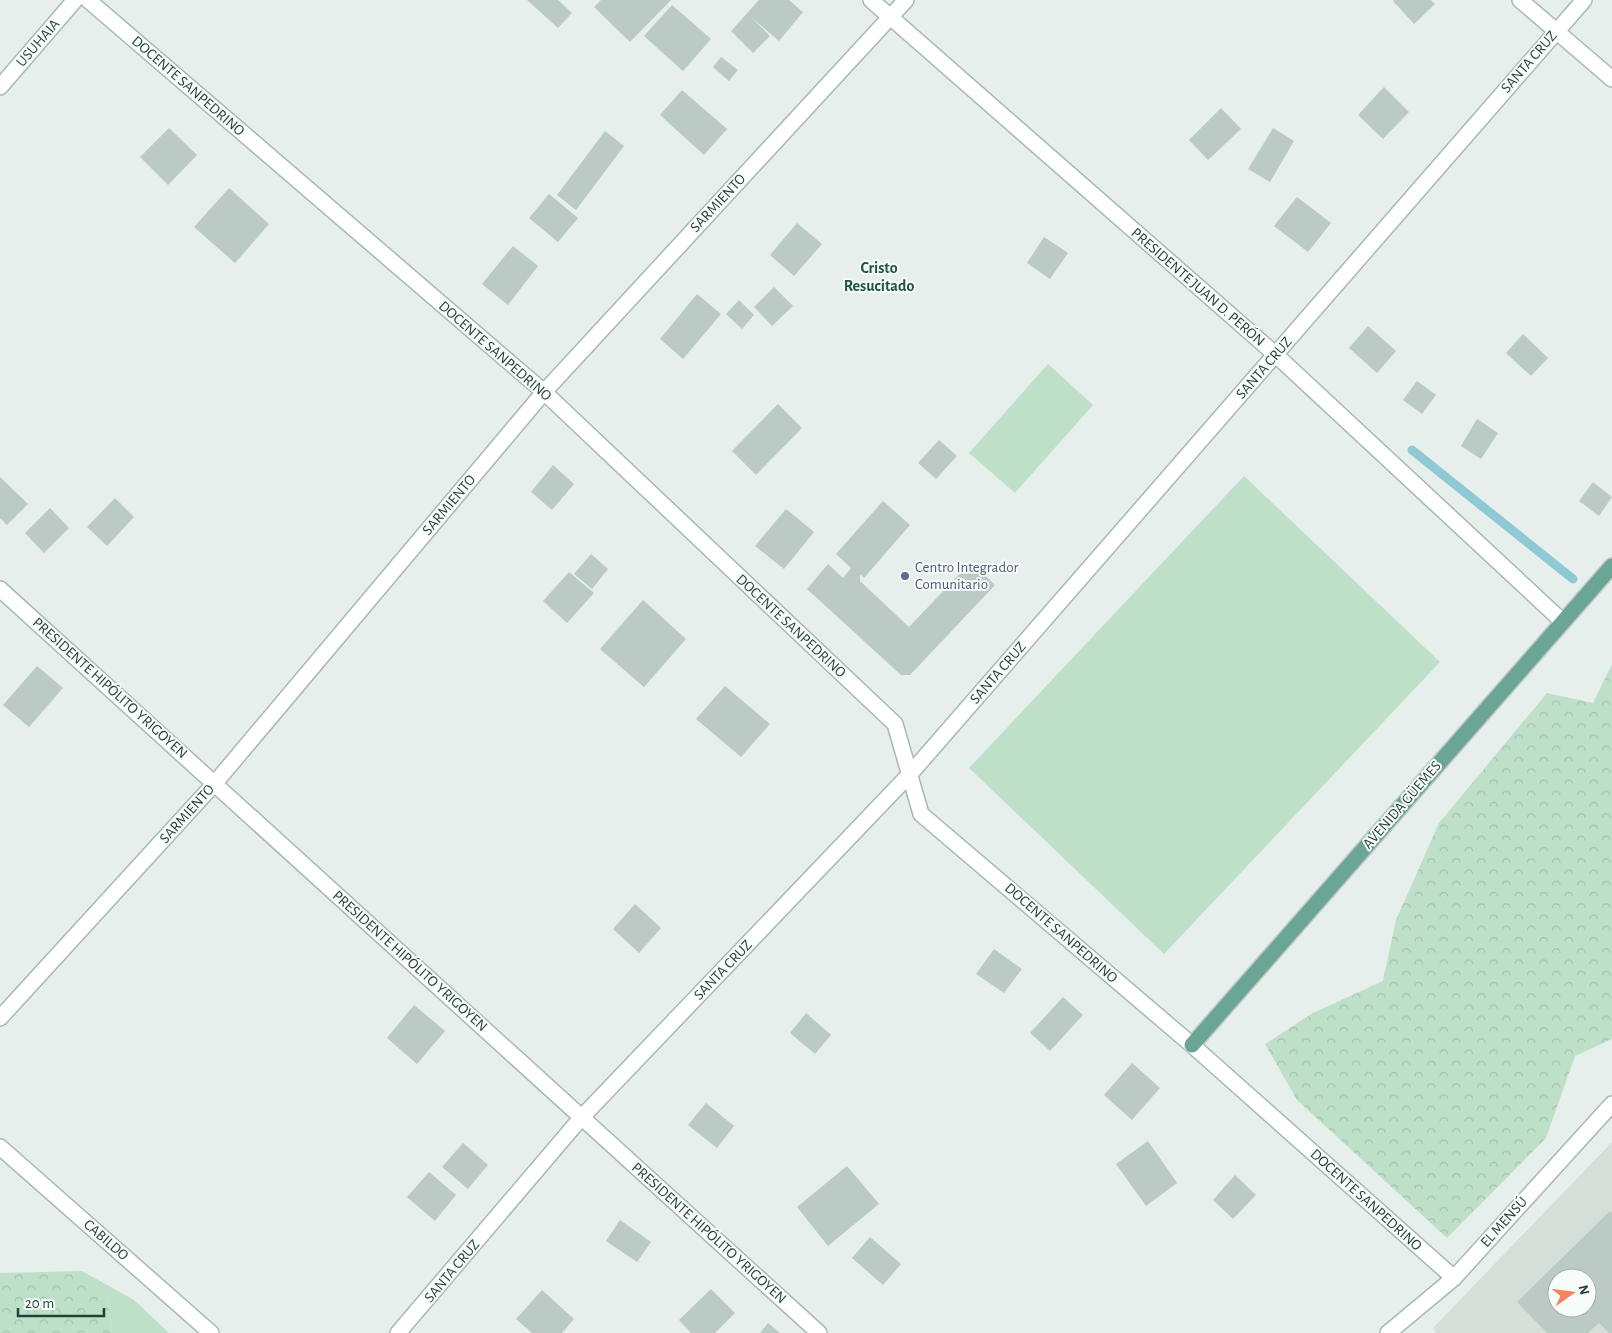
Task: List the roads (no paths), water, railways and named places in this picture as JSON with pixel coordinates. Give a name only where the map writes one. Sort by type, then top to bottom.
[{"type":"main road","name":"AVENIDA GÜEMES","points":[[1192,1045],[1612,566]]},
{"type":"street","name":"USUHAIA","points":[[0,87],[75,0]]},
{"type":"street","name":"DOCENTE SANPEDRINO","points":[[88,0],[544,392],[895,724],[921,814],[1192,1045],[1454,1278]]},
{"type":"street","name":"PRESIDENTE JUAN D. PERÓN","points":[[871,0],[1276,355],[1563,622]]},
{"type":"street","name":"SARMIENTO","points":[[0,1018],[215,783],[544,392],[906,0]]},
{"type":"street","points":[[1520,0],[1612,79]]},
{"type":"street","name":"SANTA CRUZ","points":[[398,1333],[581,1118],[910,774],[1584,0]]},
{"type":"street","name":"PRESIDENTE HIPÓLITO YRIGOYEN","points":[[0,589],[819,1333]]},
{"type":"street","name":"EL MENSÚ","points":[[1388,1333],[1454,1278],[1612,1104]]},
{"type":"street","name":"CABILDO","points":[[0,1147],[211,1333]]},
{"type":"waterway","points":[[1412,450],[1573,579]]},
{"type":"place","name":"Centro Integrador Comunitario","points":[[905,576]]},
{"type":"district","name":"Cristo Resucitado","points":[[879,277]]}]
